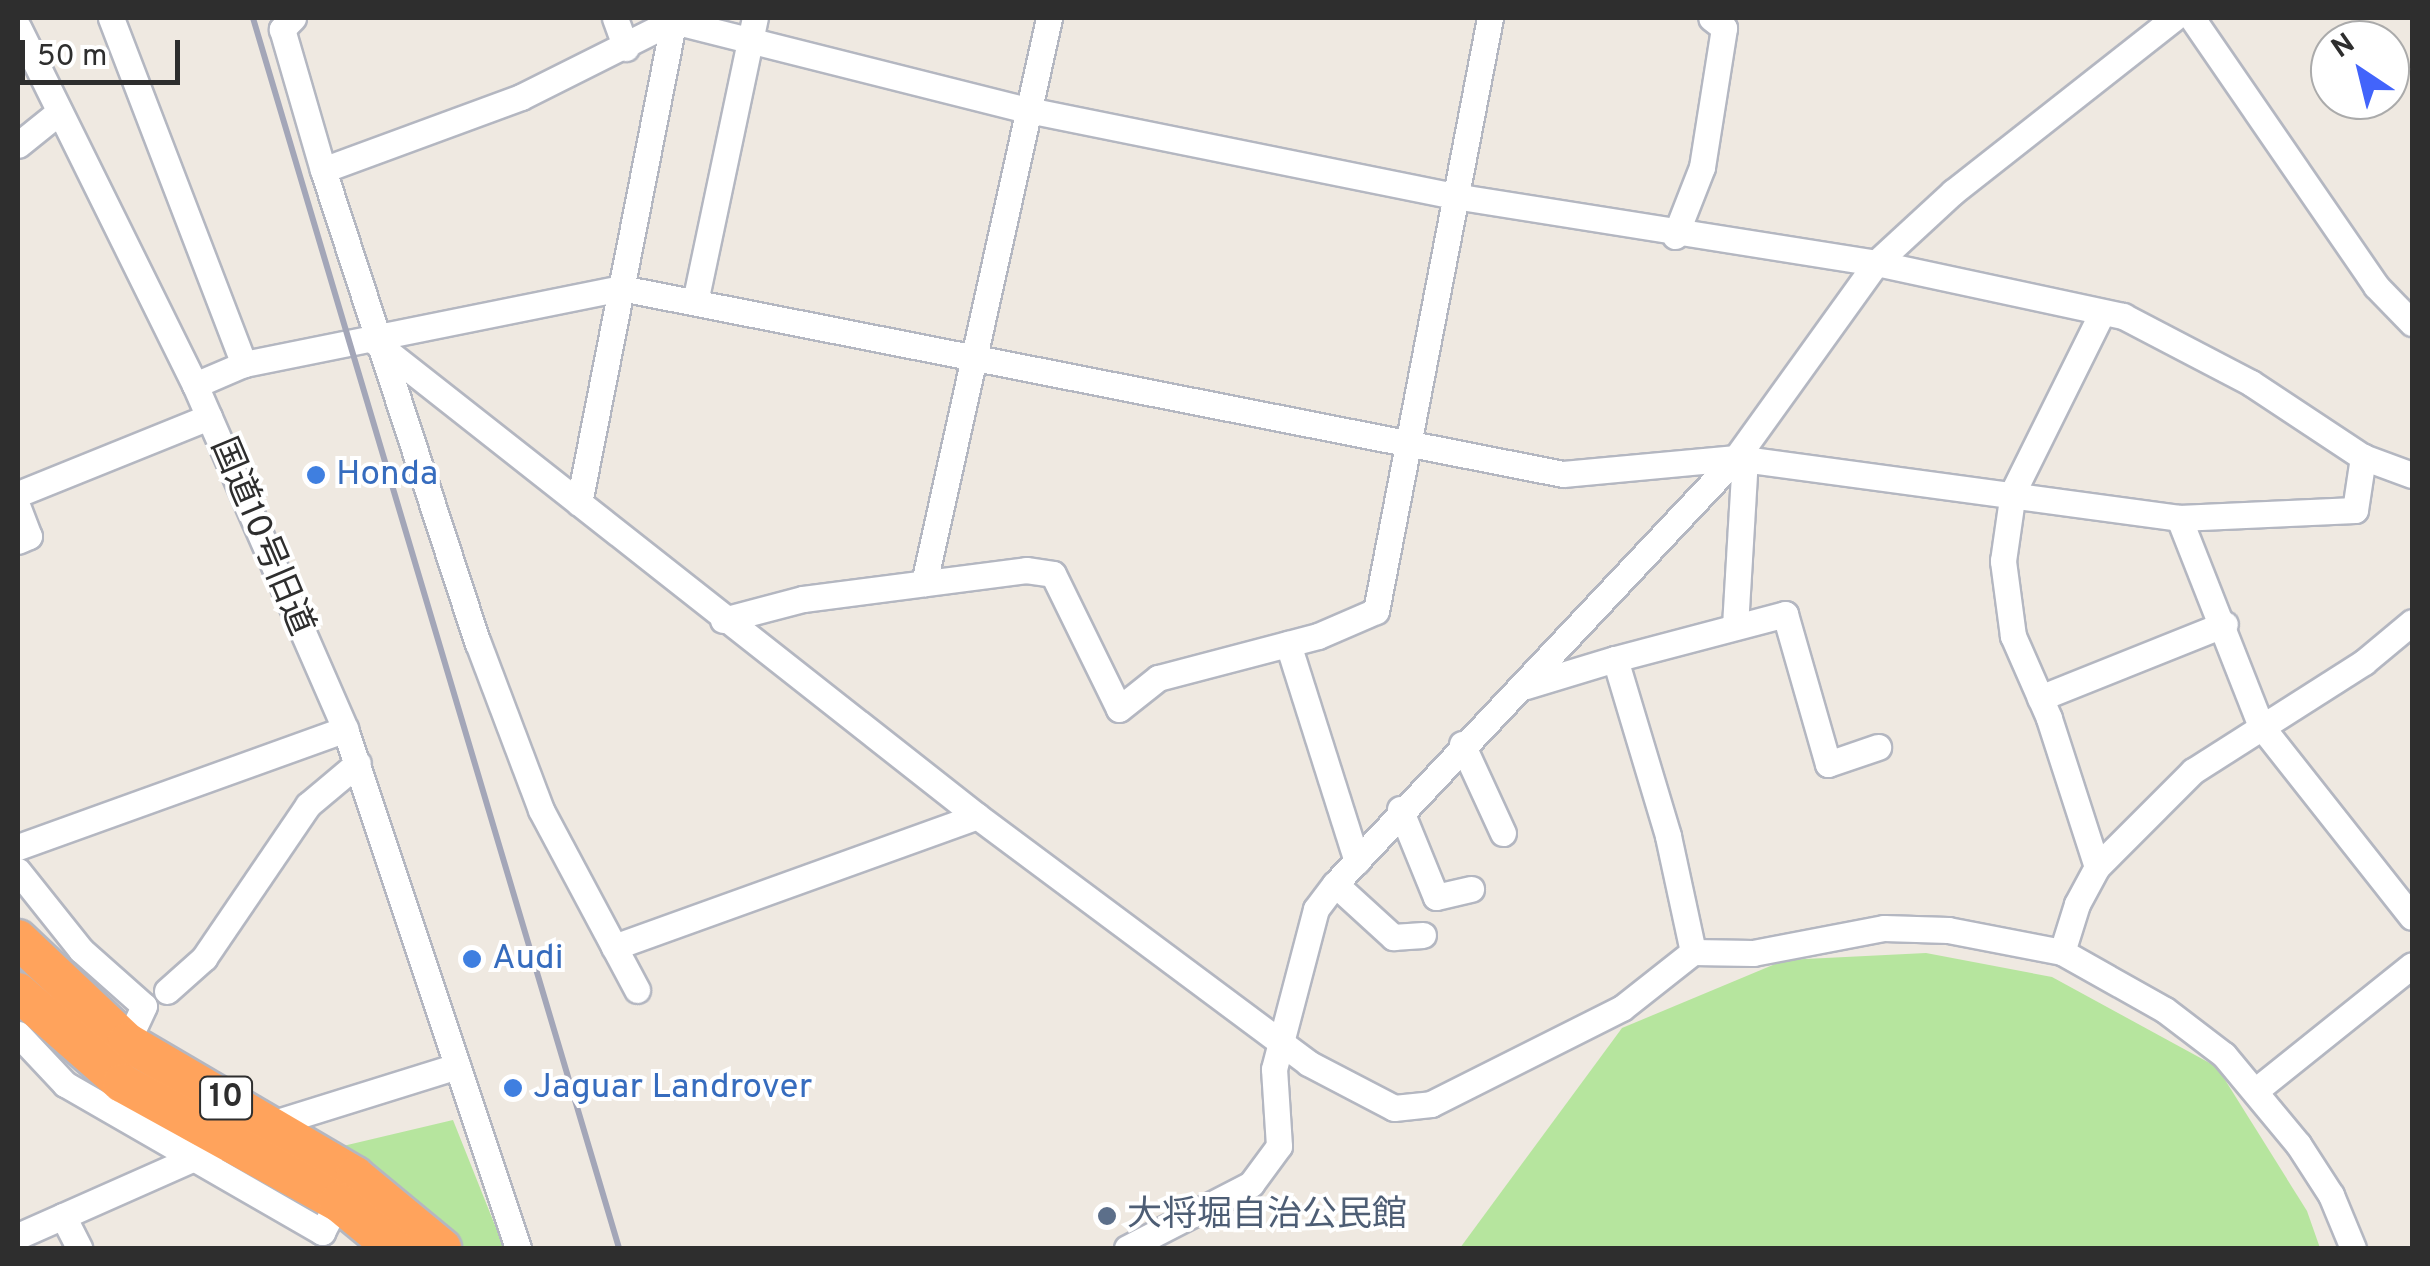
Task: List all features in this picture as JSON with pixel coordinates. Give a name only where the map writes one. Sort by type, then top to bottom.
[{"type":"highway","name":"10","points":[[18,939],[127,1042],[355,1176],[442,1248]]},
{"type":"highway","name":"10","points":[[18,992],[122,1083],[338,1202],[394,1248]]},
{"type":"street","points":[[111,18],[244,364]]},
{"type":"street","points":[[293,18],[282,29],[375,342],[542,810],[637,990]]},
{"type":"street","points":[[614,18],[626,48]]},
{"type":"street","points":[[924,583],[1049,18]]},
{"type":"street","points":[[722,620],[803,599],[1026,570],[1053,574],[1119,709],[1158,678],[1288,644],[1376,611],[1405,440],[1490,18]]},
{"type":"street","points":[[1675,236],[1702,167],[1724,28],[1711,18]]},
{"type":"street","points":[[1128,1248],[1251,1184],[1266,1169],[1279,1146],[1274,1070],[1280,1042],[1316,909],[1335,884],[1400,809],[1462,744],[1526,686],[1740,458],[1876,263],[1952,192],[2174,18]]},
{"type":"street","points":[[2192,18],[2376,286],[2412,323]]},
{"type":"street","points":[[323,170],[521,98],[626,48],[673,19],[753,29],[1028,110],[1675,236],[1876,263],[2101,315],[2123,316],[2251,383],[2362,458],[2412,475]]},
{"type":"street","points":[[579,503],[673,19]]},
{"type":"street","name":"国道10号旧道","points":[[18,27],[195,385],[358,763],[518,1248]]},
{"type":"street","points":[[695,302],[753,29]]},
{"type":"street","points":[[18,145],[60,112]]},
{"type":"street","points":[[195,385],[244,364],[375,342],[621,288],[977,354],[1563,474],[1740,458],[2013,492],[2179,518],[2355,510],[2362,458]]},
{"type":"street","points":[[2098,867],[2040,698],[2013,636],[2003,561],[2013,492],[2101,315]]},
{"type":"street","points":[[375,342],[722,620],[977,816],[1280,1042],[1355,1090],[1413,1110],[1622,1008],[1693,952],[1753,953],[1884,928],[1948,930],[2062,952],[2164,1010],[2224,1055],[2330,1195],[2353,1248]]},
{"type":"street","points":[[18,494],[209,418]]},
{"type":"street","points":[[1735,626],[1740,458]]},
{"type":"street","points":[[18,508],[29,536],[18,541]]},
{"type":"street","points":[[2179,518],[2225,624],[2262,726],[2412,917]]},
{"type":"street","points":[[1526,686],[1785,614],[1828,764],[1878,747]]},
{"type":"street","points":[[2062,952],[2076,904],[2098,867],[2193,771],[2364,662],[2412,622]]},
{"type":"street","points":[[2040,698],[2225,624]]},
{"type":"street","points":[[1288,644],[1357,861]]},
{"type":"street","points":[[1615,659],[1668,836],[1693,952]]},
{"type":"street","points":[[18,846],[344,729]]},
{"type":"street","points":[[1462,744],[1503,833]]},
{"type":"street","points":[[166,991],[204,958],[308,805],[358,763]]},
{"type":"street","points":[[1400,809],[1436,897],[1471,888]]},
{"type":"street","points":[[614,947],[977,816]]},
{"type":"street","points":[[18,871],[82,950],[144,1006],[127,1042]]},
{"type":"street","points":[[1335,884],[1393,937],[1423,934]]},
{"type":"street","points":[[2255,1091],[2412,965]]},
{"type":"street","points":[[18,1034],[66,1084],[322,1232],[338,1202]]},
{"type":"street","points":[[18,1236],[272,1124],[457,1066]]},
{"type":"street","points":[[63,1216],[79,1248]]},
{"type":"green space","points":[[1926,953],[2052,977],[2217,1067],[2307,1211],[2320,1248],[1460,1248],[1622,1028],[1785,960]]},
{"type":"green space","points":[[453,1120],[504,1248],[465,1248],[416,1200],[343,1146]]},
{"type":"railway","points":[[253,18],[619,1248]]},
{"type":"place","name":"Honda","points":[[316,475]]},
{"type":"place","name":"Audi","points":[[472,959]]},
{"type":"place","name":"Jaguar Landrover","points":[[513,1088]]},
{"type":"place","name":"大将堀自治公民館","points":[[1107,1216]]}]
